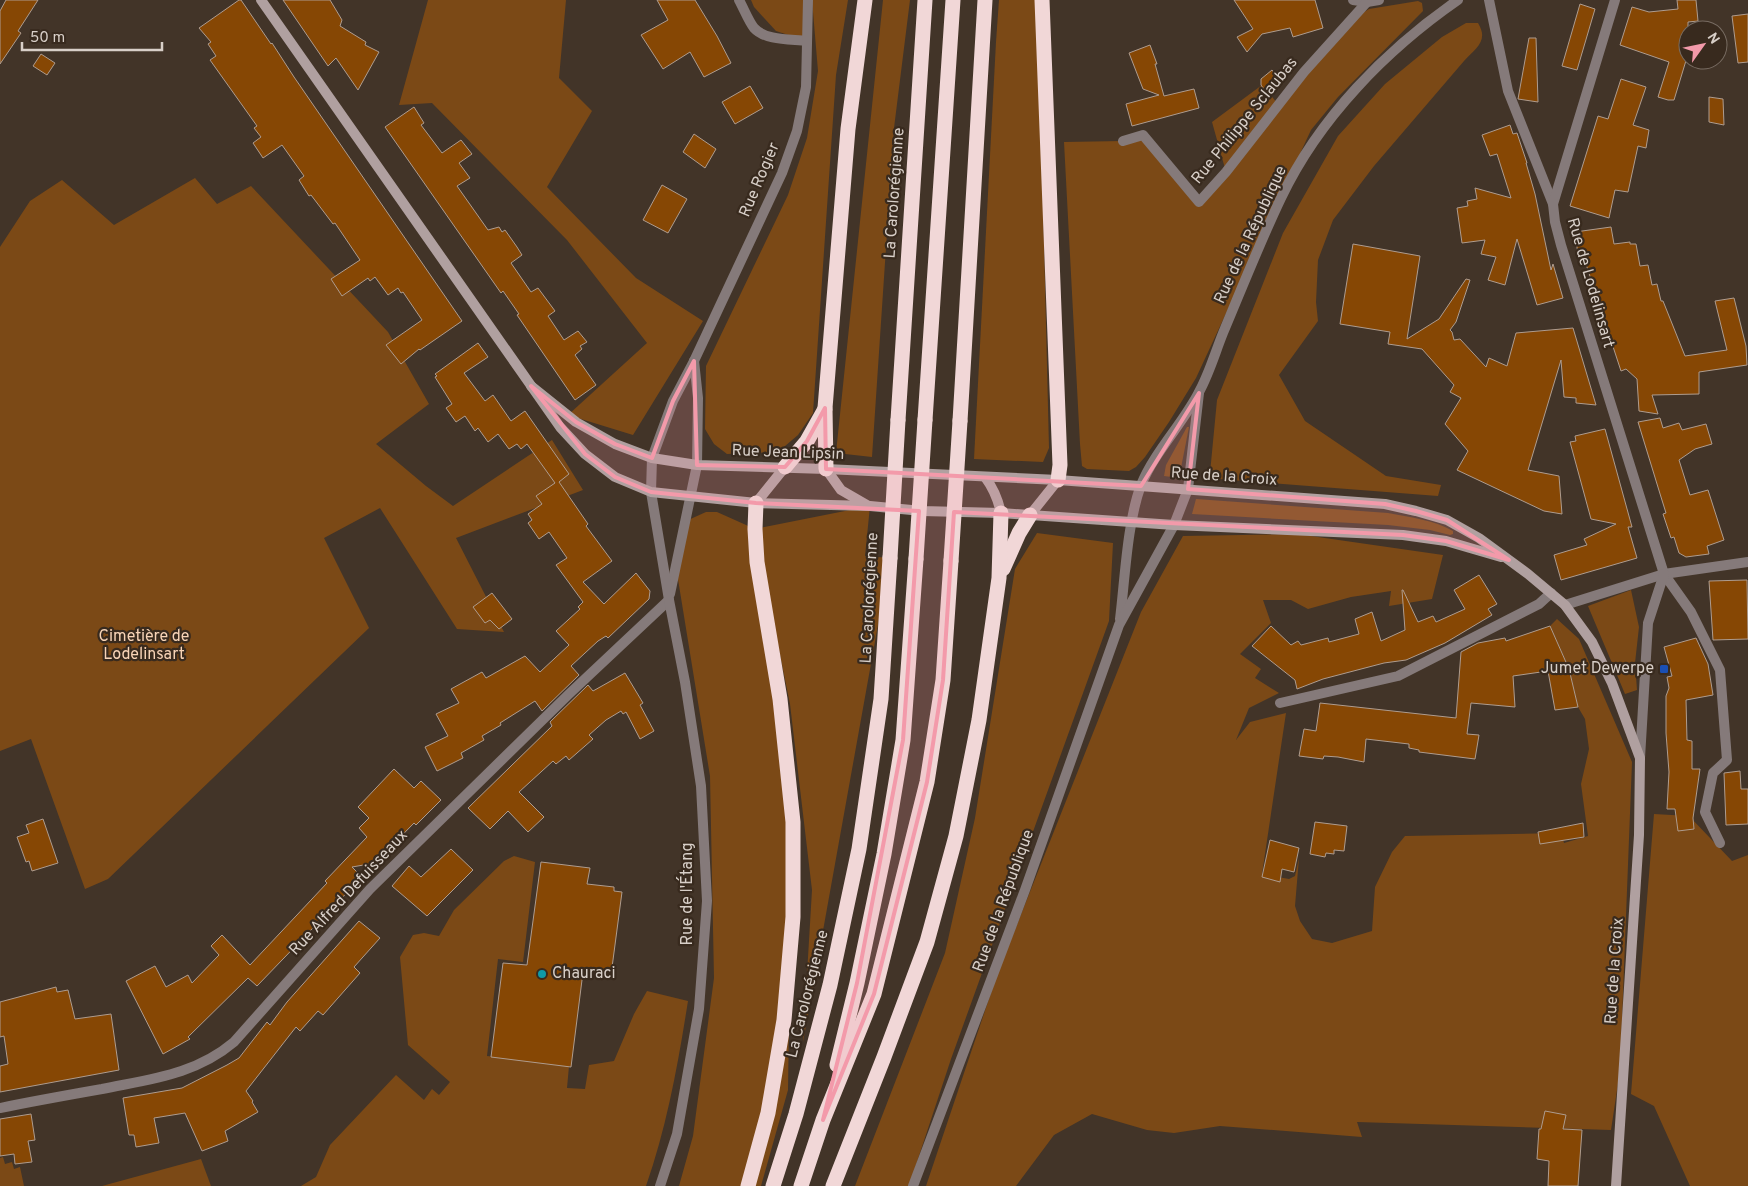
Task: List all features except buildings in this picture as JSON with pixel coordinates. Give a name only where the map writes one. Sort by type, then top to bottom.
[{"type":"highway","points":[[826,469],[826,408],[848,129],[865,0]]},
{"type":"highway","name":"La Carolorégienne","points":[[773,1186],[796,1114],[830,984],[859,850],[881,699],[925,0]]},
{"type":"highway","points":[[823,1120],[858,983],[884,854],[901,750],[916,559],[953,0]]},
{"type":"highway","points":[[801,1186],[823,1120],[874,994],[927,782],[943,680],[984,0]]},
{"type":"highway","points":[[1042,0],[1060,465],[1058,480]]},
{"type":"highway","points":[[785,467],[808,441],[826,408]]},
{"type":"highway","points":[[748,1186],[768,1113],[784,1020],[793,917],[793,822],[780,699],[757,562],[756,503]]},
{"type":"highway","points":[[833,1186],[884,1058],[927,942],[954,844],[979,720],[999,578],[1001,513]]},
{"type":"highway","points":[[999,578],[1019,533],[1030,515]]},
{"type":"street","points":[[261,0],[560,427],[585,454],[615,478],[651,492],[756,503],[870,506]]},
{"type":"street","points":[[739,0],[754,28],[762,34],[807,41]]},
{"type":"street","name":"Rue Rogier","points":[[652,458],[673,401],[782,173],[797,131],[806,87],[808,0]]},
{"type":"street","points":[[1353,0],[1367,2],[1379,0]]},
{"type":"street","points":[[1489,0],[1511,99],[1553,204]]},
{"type":"street","name":"Rue de Lodelinsart","points":[[1615,0],[1553,204],[1555,222],[1560,245],[1664,574],[1691,612],[1720,670],[1727,760],[1713,773],[1705,812],[1720,844]]},
{"type":"street","name":"Rue Philippe Sclaubas","points":[[1123,141],[1143,135],[1199,202],[1226,172],[1304,72],[1367,2]]},
{"type":"street","name":"Rue de la République","points":[[1120,625],[1132,522],[1141,486],[1154,460],[1199,393],[1281,196],[1315,140],[1342,105],[1380,64],[1452,2]]},
{"type":"street","points":[[694,360],[698,398],[696,465]]},
{"type":"street","name":"Rue Jean Lipsin","points":[[532,386],[576,422],[615,444],[652,458],[696,465],[785,467],[923,474]]},
{"type":"street","name":"Rue de la République","points":[[913,1186],[1025,890],[1120,625],[1174,525],[1188,489],[1199,393]]},
{"type":"street","name":"Rue de l'Étang","points":[[652,458],[651,492],[685,682],[701,786],[707,901],[699,1009],[677,1134],[660,1186]]},
{"type":"street","name":"Rue de l'Étang","points":[[669,600],[696,465]]},
{"type":"street","points":[[756,503],[785,467]]},
{"type":"street","points":[[826,469],[841,490],[870,506]]},
{"type":"street","name":"Rue de la Croix","points":[[923,474],[1058,480],[1385,504],[1446,520],[1479,538],[1566,606],[1592,642],[1604,666],[1640,758]]},
{"type":"street","points":[[985,476],[999,500],[1001,513]]},
{"type":"street","points":[[1030,515],[1058,480]]},
{"type":"street","name":"Rue de la Croix","points":[[870,506],[922,511],[1001,513],[1174,525],[1403,535],[1446,541],[1509,560]]},
{"type":"street","points":[[1566,606],[1664,574],[1748,562]]},
{"type":"street","name":"Rue de la Croix","points":[[1616,1186],[1639,834],[1640,758],[1648,623],[1664,574]]},
{"type":"street","points":[[1280,703],[1398,676],[1539,604],[1551,593]]},
{"type":"street","name":"Rue Alfred Defuisseaux","points":[[0,1108],[163,1077],[203,1063],[219,1054],[234,1042],[377,882],[569,694],[669,600]]},
{"type":"highlighted area","points":[[694,361],[697,465],[785,467],[807,441],[825,408],[826,469],[1141,486],[1199,393],[1188,489],[1385,504],[1447,520],[1509,560],[1446,541],[1403,535],[954,512],[943,680],[927,782],[874,994],[823,1120],[857,983],[903,740],[919,511],[756,503],[651,492],[615,477],[585,454],[531,386],[576,422],[615,444],[652,458],[673,401]]},
{"type":"green space","points":[[428,0],[566,0],[559,78],[592,111],[547,187],[636,278],[703,321],[633,435],[568,415],[647,343],[567,240],[432,103],[399,105]]},
{"type":"green space","points":[[751,0],[808,0],[807,41],[776,31],[754,7]]},
{"type":"green space","points":[[812,0],[848,0],[836,75],[813,413],[798,435],[778,452],[727,454],[714,444],[705,429],[706,366],[788,195],[807,138],[818,71]]},
{"type":"green space","points":[[883,0],[910,0],[894,128],[872,457],[836,453]]},
{"type":"green space","points":[[999,0],[1038,0],[1049,448],[1043,462],[974,459]]},
{"type":"green space","points":[[1418,1],[1422,3],[1423,11],[1338,97],[1311,130],[1196,378],[1145,457],[1136,467],[1129,471],[1087,469],[1082,466],[1064,142],[1123,141],[1143,135],[1199,201],[1226,172],[1212,122],[1262,85],[1278,104],[1361,14],[1369,9]]},
{"type":"green space","points":[[1466,23],[1478,23],[1482,35],[1480,44],[1374,166],[1333,220],[1318,260],[1316,302],[1318,321],[1279,375],[1305,421],[1386,476],[1441,485],[1438,496],[1218,479],[1210,473],[1217,400],[1283,233],[1338,136],[1385,84],[1442,37]]},
{"type":"green space","name":"Cimetière de Lodelinsart","points":[[195,178],[217,204],[251,186],[388,332],[429,404],[376,444],[426,486],[453,506],[552,440],[583,490],[456,538],[504,632],[457,629],[380,508],[324,538],[369,628],[108,879],[85,889],[31,739],[0,751],[0,247],[30,201],[62,180],[114,225]]},
{"type":"green space","points":[[1187,427],[1189,427],[1179,478],[1164,476],[1166,465]]},
{"type":"green space","points":[[1196,499],[1388,513],[1438,524],[1453,531],[1453,534],[1388,525],[1192,514]]},
{"type":"green space","points":[[870,506],[865,556],[890,558],[803,1042],[812,890],[790,704],[757,542],[783,727],[790,951],[788,1090],[761,1186],[679,1186],[693,1136],[714,978],[710,776],[676,567],[686,521],[706,512],[717,512],[755,529]]},
{"type":"green space","points":[[1037,533],[1113,543],[1109,621],[951,1059],[909,1186],[855,1186],[945,953],[975,818],[1015,569]]},
{"type":"green space","points":[[1297,534],[1443,555],[1432,599],[1389,606],[1391,591],[1351,597],[1308,609],[1291,600],[1263,600],[1271,623],[1240,654],[1261,669],[1255,678],[1279,693],[1249,708],[1236,740],[1250,722],[1286,713],[1262,874],[1289,879],[1295,876],[1299,858],[1295,906],[1300,921],[1312,939],[1332,943],[1372,931],[1375,887],[1392,852],[1405,836],[1561,833],[1564,843],[1588,836],[1581,784],[1589,749],[1585,719],[1578,707],[1569,668],[1550,626],[1557,619],[1579,639],[1632,762],[1620,1070],[1611,1130],[1357,1122],[1362,1137],[1220,1126],[1174,1133],[1147,1130],[1092,1114],[1054,1135],[1016,1186],[926,1186],[997,975],[1141,612],[1183,536]]},
{"type":"green space","points":[[1631,590],[1639,627],[1635,663],[1637,690],[1625,694],[1588,606]]},
{"type":"green space","points":[[1654,814],[1689,816],[1732,861],[1748,855],[1748,1186],[1690,1186],[1654,1106],[1631,1094]]},
{"type":"green space","points":[[514,856],[535,862],[523,962],[498,959],[487,1056],[569,1066],[567,1088],[585,1089],[589,1065],[614,1061],[634,1014],[647,991],[688,1001],[671,1095],[660,1141],[646,1186],[301,1186],[316,1177],[330,1145],[396,1075],[424,1100],[432,1089],[439,1095],[450,1082],[408,1045],[400,957],[413,935],[424,933],[439,936],[454,910],[504,861]]},
{"type":"green space","points":[[3,1157],[5,1164],[12,1162],[14,1169],[20,1167],[24,1186],[0,1186],[0,1158]]},
{"type":"green space","points":[[201,1159],[211,1186],[102,1186]]},
{"type":"place","name":"Jumet Dewerpe","points":[[1664,669]]},
{"type":"place","name":"Chauraci","points":[[542,974]]}]
